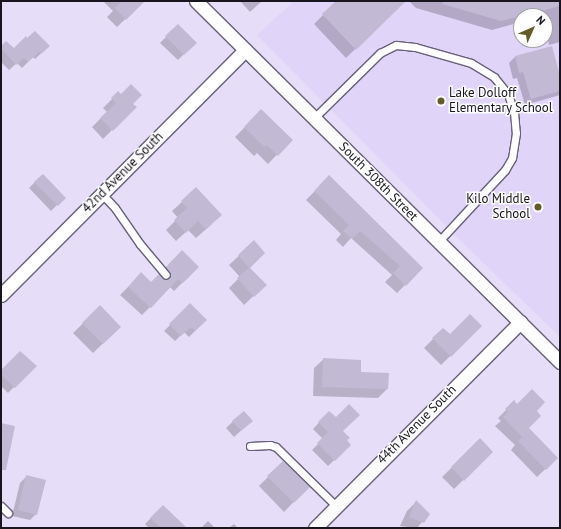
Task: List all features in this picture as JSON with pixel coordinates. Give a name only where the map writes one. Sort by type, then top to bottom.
[{"type":"street","name":"South 308th Street","points":[[196,1],[560,362]]},
{"type":"street","name":"42nd Avenue South","points":[[1,295],[245,50]]},
{"type":"street","name":"44th Avenue South","points":[[315,528],[520,322]]},
{"type":"lane","points":[[314,118],[374,59],[386,49],[396,45],[415,47],[471,63],[494,77],[508,94],[514,112],[516,134],[512,158],[505,170],[438,242]]},
{"type":"lane","points":[[102,194],[115,208],[140,244],[166,275]]},
{"type":"lane","points":[[250,446],[270,445],[276,447],[336,506]]},
{"type":"lane","points":[[1,506],[8,513]]},
{"type":"shaded area","name":"Lake Dolloff Elementary School","points":[[294,1],[560,1],[560,337],[471,251],[257,35]]},
{"type":"building","points":[[122,1],[145,1],[126,20],[115,8]]},
{"type":"building","points":[[336,1],[406,1],[356,50],[322,14]]},
{"type":"building","points":[[443,1],[560,1],[560,6],[552,8],[513,8],[513,18],[501,21],[442,4]]},
{"type":"building","points":[[178,24],[197,43],[184,55],[165,36]]},
{"type":"building","points":[[35,31],[50,46],[41,54],[39,52],[28,62],[24,58],[16,65],[1,49],[1,46],[6,41],[14,48],[26,36],[27,38]]},
{"type":"building","points":[[545,48],[553,48],[560,76],[560,91],[531,99],[523,72],[519,73],[515,56]]},
{"type":"building","points":[[131,84],[142,95],[133,104],[137,107],[113,131],[100,118],[116,103],[111,98],[118,91],[121,94]]},
{"type":"building","points":[[261,109],[293,140],[278,156],[267,145],[264,147],[244,127]]},
{"type":"building","points":[[43,174],[66,198],[58,206],[34,182]]},
{"type":"building","points":[[329,175],[423,268],[406,286],[393,273],[400,266],[360,231],[352,239],[343,231],[349,225],[314,191]]},
{"type":"building","points":[[196,187],[222,215],[206,229],[198,221],[186,233],[174,220],[187,208],[181,201]]},
{"type":"building","points":[[254,240],[265,253],[250,268],[267,285],[254,297],[237,278],[249,268],[238,255]]},
{"type":"building","points":[[182,250],[199,267],[183,283],[178,279],[151,308],[128,287],[141,272],[151,282],[159,274],[164,280],[169,279],[171,274],[166,267]]},
{"type":"building","points":[[190,303],[207,320],[195,331],[191,327],[181,336],[169,324]]},
{"type":"building","points":[[100,305],[121,327],[103,344],[82,323]]},
{"type":"building","points":[[470,314],[482,326],[451,357],[432,338],[443,328],[450,334]]},
{"type":"building","points":[[20,351],[37,366],[15,388],[1,375],[1,370]]},
{"type":"building","points":[[323,358],[361,360],[361,372],[389,373],[388,389],[322,387]]},
{"type":"building","points":[[532,389],[545,402],[537,411],[541,416],[529,428],[558,458],[546,470],[518,441],[522,437],[503,417],[508,412],[505,409],[514,400],[517,404]]},
{"type":"building","points":[[349,404],[360,415],[343,431],[350,438],[347,440],[351,445],[335,461],[317,443],[328,432],[318,422],[329,411],[336,417]]},
{"type":"building","points":[[244,411],[253,421],[241,431],[232,421]]},
{"type":"building","points":[[1,423],[15,426],[6,470],[1,470]]},
{"type":"building","points":[[480,438],[493,452],[464,481],[451,467]]},
{"type":"building","points":[[283,461],[310,487],[294,503],[267,476]]},
{"type":"building","points":[[26,475],[46,480],[37,515],[18,510]]},
{"type":"building","points":[[416,500],[430,514],[424,523],[409,517]]},
{"type":"building","points":[[163,505],[187,528],[161,528],[150,518]]},
{"type":"place","name":"Lake Dolloff Elementary School","points":[[441,101]]},
{"type":"place","name":"Kilo Middle School","points":[[538,207]]}]
